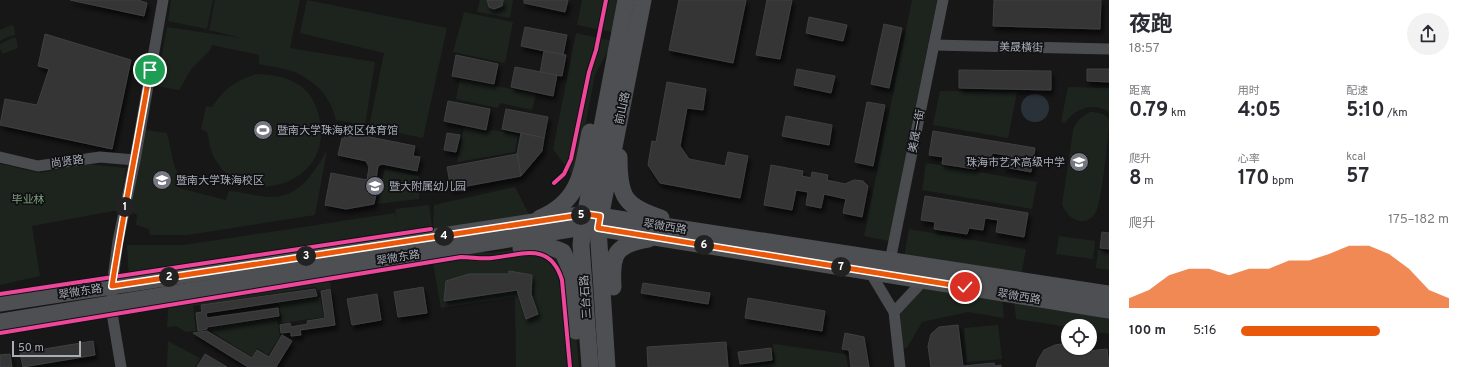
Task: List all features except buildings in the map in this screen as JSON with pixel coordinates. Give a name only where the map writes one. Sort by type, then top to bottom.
[{"type":"main road","name":"前山路","points":[[592,221],[626,0]]},
{"type":"main road","name":"前山路","points":[[592,221],[620,119],[643,0]]},
{"type":"main road","points":[[526,223],[548,214],[568,199],[581,178],[600,80],[619,38]]},
{"type":"main road","points":[[620,119],[619,176],[623,194],[632,206],[642,212],[707,233]]},
{"type":"main road","name":"翠微东路","points":[[0,303],[526,223],[592,221]]},
{"type":"main road","name":"翠微东路","points":[[0,322],[450,249],[592,221]]},
{"type":"main road","name":"翠微西路","points":[[592,221],[707,233],[1109,294]]},
{"type":"main road","name":"翠微西路","points":[[592,221],[657,238],[1109,310]]},
{"type":"main road","name":"三台石路","points":[[590,367],[581,245],[592,221]]},
{"type":"main road","name":"三台石路","points":[[592,221],[607,367]]},
{"type":"main road","points":[[618,367],[612,266],[619,249],[633,242],[657,238]]},
{"type":"main road","points":[[450,249],[491,253],[538,245],[551,246],[563,252],[570,271],[579,367]]},
{"type":"street","points":[[121,367],[111,304],[112,286],[118,241],[135,160],[162,0]]},
{"type":"street","name":"美晟一街","points":[[890,261],[943,0]]},
{"type":"street","name":"美晟橫街","points":[[934,45],[1109,49]]},
{"type":"street","name":"尚贤路","points":[[0,157],[38,166],[100,157],[135,160]]},
{"type":"street","points":[[870,272],[894,312],[900,367]]},
{"type":"street","points":[[894,312],[924,280]]},
{"type":"green space","points":[[171,0],[213,0],[207,29],[168,21]]},
{"type":"green space","points":[[215,0],[300,0],[290,48],[375,62],[365,125],[336,120],[334,112],[326,97],[315,84],[308,79],[288,70],[259,64],[259,55],[212,45],[210,50],[192,68],[179,90],[156,86],[167,27],[240,38],[209,30]]},
{"type":"green space","points":[[307,0],[447,28],[423,138],[369,127],[384,53],[300,33]]},
{"type":"green space","points":[[480,0],[513,0],[510,18],[477,12]]},
{"type":"green space","points":[[582,0],[623,0],[617,33],[577,25]]},
{"type":"green space","points":[[912,0],[937,0],[889,241],[864,236]]},
{"type":"green space","points":[[464,12],[513,22],[505,63],[453,52]]},
{"type":"green space","points":[[11,25],[14,26],[15,35],[0,41],[0,30]]},
{"type":"green space","points":[[576,33],[613,41],[595,75],[575,179],[553,149]]},
{"type":"green space","points":[[12,38],[16,38],[18,48],[3,54],[0,49],[0,44]]},
{"type":"green space","name":"暨南大学珠海校区体育馆","points":[[256,74],[275,76],[292,81],[306,91],[312,98],[316,107],[321,135],[315,157],[302,173],[283,183],[262,186],[241,182],[223,170],[211,150],[207,132],[201,129],[206,106],[212,107],[221,95],[231,86]]},
{"type":"green space","points":[[460,79],[536,94],[532,110],[500,103],[498,108],[456,99]]},
{"type":"green space","points":[[1068,87],[1109,88],[1109,112],[1097,107],[1085,108],[1079,110],[1065,123],[1061,122]]},
{"type":"green space","points":[[940,91],[1017,92],[1008,138],[933,125]]},
{"type":"green space","points":[[1090,112],[1103,114],[1106,116],[1109,120],[1109,127],[1101,195],[1098,206],[1092,217],[1082,221],[1072,218],[1064,210],[1062,204],[1073,131],[1079,120]]},
{"type":"green space","points":[[464,127],[484,132],[493,130],[518,135],[515,152],[457,162]]},
{"type":"green space","points":[[145,130],[167,133],[174,165],[181,181],[179,188],[226,200],[229,191],[273,197],[291,193],[299,188],[312,174],[327,150],[315,215],[188,235],[150,235],[149,229],[136,225],[137,215],[130,210]]},
{"type":"green space","points":[[926,163],[1037,182],[1032,209],[922,190]]},
{"type":"green space","name":"毕业林","points":[[0,164],[40,173],[86,164],[126,168],[119,210],[32,226],[40,276],[0,285]]},
{"type":"green space","points":[[385,169],[419,176],[419,199],[377,204]]},
{"type":"green space","points":[[515,187],[531,218],[129,278],[127,245],[184,245],[395,213],[398,232],[395,209],[429,205],[433,232],[434,205]]},
{"type":"green space","points":[[909,229],[1026,249],[1021,277],[904,257]]},
{"type":"green space","points":[[1059,236],[1095,241],[1093,259],[1056,254]]},
{"type":"green space","points":[[538,246],[551,246],[570,270],[579,367],[516,367],[515,297],[441,308],[431,252],[450,249],[491,253]]},
{"type":"green space","points":[[1098,250],[1109,252],[1109,270],[1096,268]]},
{"type":"green space","points":[[329,271],[331,288],[317,290],[316,287],[193,306],[196,331],[186,332],[176,326],[167,327],[169,296]]},
{"type":"green space","points":[[925,286],[1002,297],[1004,318],[968,312],[922,322],[907,348],[902,348],[900,313]]},
{"type":"green space","points":[[320,297],[324,317],[282,323],[279,303]]},
{"type":"green space","points":[[1014,299],[1109,315],[1109,334],[1097,332],[1097,319],[1061,319],[1061,326],[1016,319]]},
{"type":"green space","points":[[277,318],[280,336],[268,355],[257,348],[252,357],[209,330],[209,327]]},
{"type":"green space","points":[[998,325],[1002,359],[967,362],[964,328]]},
{"type":"green space","points":[[168,341],[200,358],[195,367],[167,367]]},
{"type":"green space","points":[[773,344],[846,354],[848,367],[738,367],[775,363]]},
{"type":"shaded area","points":[[1035,94],[1045,98],[1049,108],[1045,118],[1035,122],[1025,118],[1021,108],[1025,98]]},
{"type":"cycle path","points":[[554,183],[564,174],[571,159],[606,0]]},
{"type":"cycle path","points":[[0,294],[431,229]]},
{"type":"cycle path","points":[[0,333],[461,257],[488,258],[534,253],[542,255],[550,260],[557,268],[562,280],[570,367]]},
{"type":"place","name":"暨南大学珠海校区体育馆","points":[[263,130]]},
{"type":"place","name":"珠海市艺术高级中学","points":[[1079,162]]},
{"type":"place","name":"暨南大学珠海校区","points":[[162,180]]},
{"type":"place","name":"暨大附属幼儿园","points":[[375,186]]},
{"type":"route","points":[[150,70],[135,160],[118,241],[112,286],[586,214],[600,216],[598,228],[965,287]]}]
